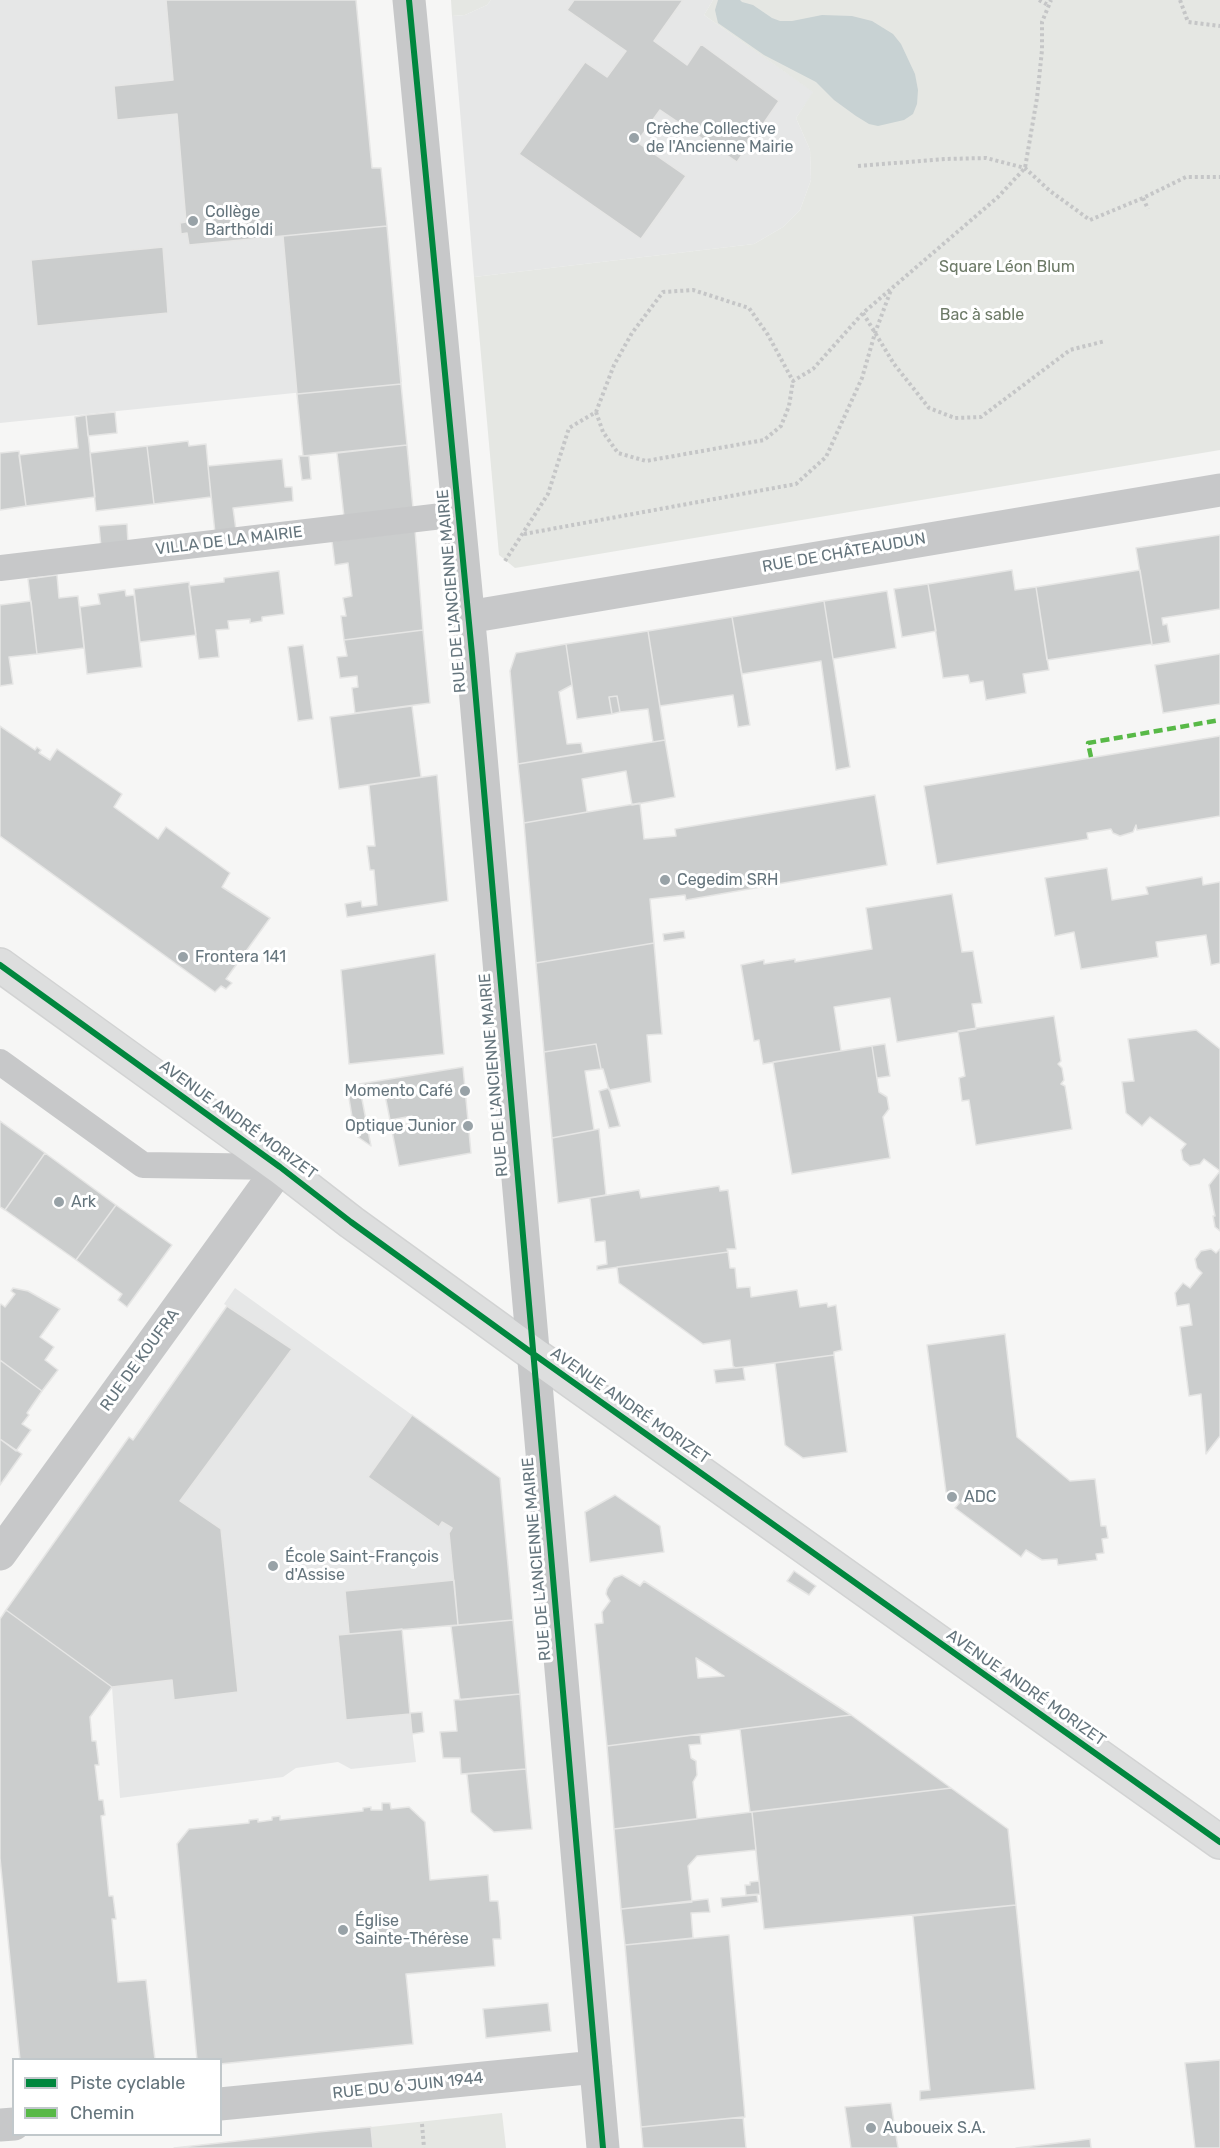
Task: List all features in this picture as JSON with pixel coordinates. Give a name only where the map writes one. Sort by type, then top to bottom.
[{"type":"main road","name":"AVENUE ANDRÉ MORIZET","points":[[0,965],[532,1353],[1220,1842]]},
{"type":"street","name":"RUE DE L'ANCIENNE MAIRIE","points":[[409,0],[459,514],[603,2148]]},
{"type":"street","name":"RUE DE CHÂTEAUDUN","points":[[468,616],[1220,490]]},
{"type":"street","name":"RUE DE KOUFRA","points":[[0,1554],[280,1167]]},
{"type":"street","name":"RUE DU 6 JUIN 1944","points":[[222,2104],[596,2067]]},
{"type":"lane","name":"VILLA DE LA MAIRIE","points":[[0,568],[459,514]]},
{"type":"lane","name":"AVENUE ANDRÉ MORIZET","points":[[0,1062],[144,1165],[280,1167]]},
{"type":"path","points":[[1039,0],[1048,5]]},
{"type":"path","points":[[793,381],[813,369],[862,313],[998,197],[1025,168],[1037,98],[1042,22],[1051,0]]},
{"type":"path","points":[[1180,0],[1188,22],[1220,26]]},
{"type":"path","points":[[858,166],[986,158],[1025,168],[1050,191],[1090,220],[1186,177],[1220,177]]},
{"type":"path","points":[[1143,198],[1148,209]]},
{"type":"path","points":[[523,534],[796,484],[826,457],[862,378],[875,333],[892,288]]},
{"type":"path","points":[[468,616],[548,494],[569,428],[596,412],[614,365],[632,333],[663,292],[693,290],[749,308],[768,335],[793,381],[789,406],[781,426],[765,440],[646,461],[618,453],[603,432],[596,412]]},
{"type":"path","points":[[862,313],[894,364],[929,408],[956,418],[981,417],[1070,350],[1105,341]]},
{"type":"shaded area","name":"Collège Bartholdi","points":[[0,0],[356,0],[372,167],[381,168],[402,382],[0,423]]},
{"type":"shaded area","name":"Crèche Collective de l'Ancienne Mairie","points":[[491,0],[713,0],[704,15],[814,92],[796,118],[810,150],[811,180],[800,210],[783,227],[754,244],[474,277],[452,16],[465,15],[487,5]]},
{"type":"shaded area","points":[[718,0],[740,0],[780,21],[822,15],[852,16],[872,21],[893,34],[901,44],[915,74],[918,90],[917,104],[913,114],[904,120],[878,126],[869,124],[834,100],[816,82],[764,55],[718,23],[715,10]]},
{"type":"shaded area","name":"École Saint-François d'Assise","points":[[235,1288],[500,1478],[513,1620],[338,1636],[346,1720],[410,1714],[416,1762],[351,1769],[338,1762],[296,1768],[283,1777],[120,1798],[112,1687],[6,1610],[129,1437],[133,1439],[227,1306],[224,1304]]},
{"type":"green space","points":[[451,0],[491,0],[487,5],[465,15],[452,16]]},
{"type":"green space","name":"Square Léon Blum","points":[[713,0],[1220,0],[1220,450],[515,568],[499,555],[474,277],[754,244],[783,227],[800,210],[811,180],[810,150],[796,118],[813,92],[704,15]]},
{"type":"green space","points":[[502,2113],[506,2148],[373,2148],[371,2127]]},
{"type":"building","points":[[166,0],[356,0],[372,168],[381,168],[387,226],[189,245],[187,233],[181,234],[180,223],[186,222],[177,114],[117,120],[114,86],[173,80]],"holes":[[[246,212],[246,224],[231,224],[231,213]]]},
{"type":"building","points":[[574,0],[683,0],[654,41],[687,65],[701,44],[779,101],[737,162],[660,110],[637,142],[686,176],[641,239],[519,154],[585,62],[607,77],[626,51],[567,10]]},
{"type":"building","points":[[387,226],[401,384],[297,394],[283,236]]},
{"type":"building","points":[[163,247],[168,313],[37,326],[31,260]]},
{"type":"building","points":[[401,384],[407,445],[303,456],[297,394]]},
{"type":"building","points":[[115,412],[117,433],[88,436],[86,415]]},
{"type":"building","points":[[86,415],[95,497],[26,506],[19,455],[78,448],[75,417]]},
{"type":"building","points":[[188,441],[189,446],[206,444],[211,497],[154,504],[147,446]]},
{"type":"building","points":[[407,445],[413,508],[344,517],[337,453]]},
{"type":"building","points":[[147,446],[154,504],[96,511],[90,453]]},
{"type":"building","points":[[19,451],[26,506],[0,510],[0,453]]},
{"type":"building","points":[[299,456],[309,456],[311,479],[302,480]]},
{"type":"building","points":[[282,459],[285,487],[292,487],[293,501],[233,508],[236,530],[215,533],[208,466]]},
{"type":"building","points":[[127,524],[128,544],[101,547],[99,526]]},
{"type":"building","points":[[415,530],[423,630],[344,640],[341,616],[346,616],[343,598],[352,596],[348,563],[335,565],[332,541]]},
{"type":"building","points":[[1220,535],[1220,609],[1162,618],[1163,625],[1167,624],[1170,642],[1152,645],[1136,548]]},
{"type":"building","points":[[1012,570],[1015,590],[1036,587],[1049,670],[1023,674],[1026,693],[986,700],[983,681],[970,683],[968,675],[943,678],[928,584]]},
{"type":"building","points":[[1140,570],[1152,644],[1047,660],[1036,587]]},
{"type":"building","points":[[279,571],[284,614],[262,617],[262,621],[250,623],[250,619],[228,621],[229,629],[216,630],[219,657],[199,659],[189,586],[224,582],[224,578]]},
{"type":"building","points":[[57,575],[59,598],[78,596],[84,648],[37,654],[28,579]]},
{"type":"building","points":[[189,582],[196,635],[140,642],[134,589]]},
{"type":"building","points":[[928,584],[936,631],[902,637],[894,589]]},
{"type":"building","points":[[125,590],[126,596],[134,595],[142,667],[87,674],[80,607],[100,604],[98,594]]},
{"type":"building","points":[[887,591],[896,648],[833,659],[824,601]]},
{"type":"building","points":[[31,601],[37,654],[9,657],[13,684],[0,686],[0,605]]},
{"type":"building","points":[[824,601],[850,767],[836,770],[821,661],[742,674],[732,617]]},
{"type":"building","points":[[732,617],[750,725],[738,727],[733,695],[660,706],[648,631]]},
{"type":"building","points":[[423,630],[430,703],[355,713],[352,688],[358,687],[357,676],[340,678],[337,657],[347,656],[344,640]]},
{"type":"building","points":[[648,631],[665,740],[653,742],[648,709],[620,712],[617,696],[609,697],[612,714],[577,719],[566,644]]},
{"type":"building","points":[[566,644],[572,685],[559,692],[567,744],[581,743],[583,753],[518,764],[510,671],[516,653]]},
{"type":"building","points":[[303,645],[313,719],[298,721],[288,647]]},
{"type":"building","points":[[1220,654],[1220,704],[1163,713],[1155,665]]},
{"type":"building","points":[[617,696],[620,712],[612,714],[609,697]]},
{"type":"building","points":[[412,706],[421,777],[339,789],[330,717]]},
{"type":"building","points":[[0,726],[35,750],[37,747],[41,750],[39,753],[50,760],[57,749],[122,794],[114,807],[158,839],[166,827],[230,873],[222,887],[270,918],[226,979],[232,983],[226,989],[221,986],[215,992],[0,836]]},
{"type":"building","points":[[1220,736],[1220,816],[1137,830],[1136,825],[1133,832],[1120,836],[1113,833],[1111,829],[1087,833],[1088,839],[937,864],[924,786]]},
{"type":"building","points":[[665,740],[675,797],[632,805],[626,771],[582,779],[587,812],[524,823],[518,764]]},
{"type":"building","points":[[437,775],[448,901],[347,917],[345,904],[361,901],[362,907],[377,905],[374,870],[370,870],[367,846],[375,846],[369,785]]},
{"type":"building","name":"Cegedim SRH","points":[[875,795],[887,865],[686,900],[685,895],[650,899],[654,943],[536,963],[524,823],[640,803],[644,839],[676,836],[675,829]]},
{"type":"building","points":[[1107,868],[1112,900],[1148,894],[1146,887],[1202,877],[1203,885],[1220,882],[1220,963],[1211,965],[1206,935],[1156,942],[1158,957],[1081,969],[1074,932],[1055,936],[1045,878]]},
{"type":"building","points":[[952,894],[962,952],[973,951],[982,1003],[972,1004],[976,1029],[897,1042],[890,998],[834,1007],[841,1051],[763,1064],[759,1040],[754,1041],[741,965],[764,960],[764,964],[795,959],[795,962],[872,949],[866,908]]},
{"type":"building","points":[[684,931],[685,938],[664,941],[663,934]]},
{"type":"building","points":[[654,943],[662,1034],[647,1035],[651,1082],[609,1090],[603,1069],[601,1069],[596,1044],[544,1052],[536,963]]},
{"type":"building","points":[[435,954],[444,1054],[349,1064],[341,970]]},
{"type":"building","points":[[1054,1016],[1061,1061],[1058,1064],[1062,1068],[1064,1080],[1061,1084],[1065,1086],[1072,1129],[976,1145],[969,1100],[962,1101],[959,1078],[965,1076],[958,1031]]},
{"type":"building","points":[[1196,1030],[1220,1049],[1220,1171],[1204,1159],[1200,1164],[1190,1166],[1183,1160],[1181,1150],[1186,1144],[1150,1117],[1142,1126],[1126,1113],[1122,1082],[1134,1081],[1128,1039]]},
{"type":"building","points":[[596,1044],[601,1069],[585,1071],[594,1130],[552,1138],[544,1052]]},
{"type":"building","points":[[885,1044],[890,1076],[877,1078],[872,1046]]},
{"type":"building","points":[[872,1046],[879,1092],[887,1097],[889,1109],[883,1117],[890,1158],[792,1174],[773,1062]]},
{"type":"building","points":[[463,1067],[471,1153],[399,1166],[391,1126],[413,1123],[412,1116],[390,1120],[384,1090],[361,1094],[371,1146],[355,1135],[347,1086]]},
{"type":"building","points":[[609,1088],[620,1126],[609,1128],[599,1091]]},
{"type":"building","points":[[0,1121],[45,1153],[5,1210],[0,1207]]},
{"type":"building","points":[[599,1129],[606,1195],[558,1203],[552,1138]]},
{"type":"building","points":[[45,1153],[116,1205],[76,1260],[5,1210]]},
{"type":"building","points":[[1220,1171],[1220,1231],[1215,1227],[1209,1185]]},
{"type":"building","points":[[719,1186],[720,1191],[728,1190],[736,1249],[597,1270],[597,1266],[607,1264],[605,1241],[595,1242],[590,1198],[639,1190],[641,1198]]},
{"type":"building","points":[[116,1205],[172,1245],[127,1307],[118,1300],[122,1294],[76,1260]]},
{"type":"building","points":[[1211,1249],[1216,1253],[1220,1249],[1220,1436],[1206,1454],[1201,1394],[1189,1396],[1180,1327],[1192,1325],[1189,1304],[1177,1306],[1175,1293],[1183,1283],[1190,1288],[1202,1273],[1197,1268],[1195,1259],[1201,1251]]},
{"type":"building","points":[[728,1252],[730,1268],[735,1268],[737,1288],[750,1287],[751,1297],[797,1290],[800,1307],[827,1303],[828,1307],[836,1305],[842,1350],[834,1352],[834,1355],[736,1368],[733,1366],[730,1340],[703,1344],[619,1283],[617,1267]]},
{"type":"building","points":[[13,1288],[28,1291],[60,1309],[40,1337],[54,1347],[45,1360],[58,1370],[42,1391],[0,1360],[0,1306],[1,1304],[5,1307],[15,1294],[11,1291]]},
{"type":"building","points":[[227,1306],[292,1349],[180,1501],[221,1529],[238,1692],[174,1700],[172,1680],[112,1687],[6,1610],[129,1437],[133,1440]]},
{"type":"building","points":[[1005,1334],[1017,1437],[1070,1481],[1095,1479],[1101,1526],[1106,1526],[1108,1538],[1102,1539],[1104,1553],[1096,1554],[1097,1560],[1058,1565],[1057,1559],[1042,1560],[1026,1550],[1021,1557],[955,1508],[960,1502],[946,1492],[927,1345]]},
{"type":"building","points":[[834,1355],[847,1452],[803,1458],[785,1445],[775,1363]]},
{"type":"building","points":[[0,1360],[42,1391],[22,1424],[31,1430],[16,1451],[0,1439]]},
{"type":"building","points":[[743,1367],[745,1380],[716,1383],[714,1370]]},
{"type":"building","points":[[412,1415],[500,1478],[513,1620],[458,1625],[449,1533],[452,1528],[442,1522],[439,1527],[368,1477]]},
{"type":"building","points":[[0,1439],[22,1454],[0,1485]]},
{"type":"building","points":[[615,1495],[660,1526],[664,1552],[590,1562],[585,1512]]},
{"type":"building","points":[[794,1571],[816,1586],[809,1595],[787,1581]]},
{"type":"building","points":[[622,1575],[640,1586],[644,1581],[851,1715],[607,1746],[595,1624],[603,1623],[602,1612],[610,1601],[606,1594],[607,1589],[614,1578]],"holes":[[[696,1658],[724,1676],[698,1678]]]},
{"type":"building","points":[[454,1580],[458,1625],[349,1634],[345,1591]]},
{"type":"building","points":[[6,1610],[112,1687],[90,1717],[92,1741],[96,1741],[99,1765],[95,1765],[99,1800],[103,1800],[105,1815],[101,1816],[109,1896],[113,1896],[116,1919],[112,1919],[118,1982],[146,1980],[155,2058],[20,2058],[0,1858],[0,1619]]},
{"type":"building","points":[[513,1620],[520,1694],[460,1700],[451,1626]]},
{"type":"building","points":[[402,1629],[410,1714],[346,1720],[338,1635]]},
{"type":"building","points":[[520,1694],[526,1769],[461,1774],[460,1758],[443,1758],[440,1732],[457,1731],[454,1700]]},
{"type":"building","points":[[422,1712],[424,1732],[412,1734],[410,1713]]},
{"type":"building","points":[[851,1715],[951,1788],[750,1812],[740,1729]]},
{"type":"building","points":[[700,1734],[701,1744],[689,1745],[691,1758],[696,1761],[697,1775],[693,1782],[697,1819],[614,1829],[607,1746]]},
{"type":"building","points":[[526,1769],[532,1829],[494,1832],[471,1812],[467,1774]]},
{"type":"building","points":[[951,1788],[1008,1829],[1016,1905],[764,1929],[752,1812]]},
{"type":"building","name":"Église Sainte-Thérèse","points":[[382,1803],[390,1803],[391,1809],[409,1807],[425,1822],[430,1880],[488,1875],[490,1901],[498,1901],[500,1920],[501,1939],[493,1939],[495,1966],[406,1974],[413,2044],[222,2064],[222,2058],[197,2058],[177,1844],[189,1829],[249,1823],[249,1820],[258,1819],[258,1822],[272,1820],[272,1817],[280,1816],[280,1820],[363,1811],[363,1808],[371,1807],[371,1810],[382,1810]]},
{"type":"building","points":[[752,1812],[756,1850],[697,1856],[688,1866],[692,1902],[621,1909],[614,1829]]},
{"type":"building","points":[[759,1881],[760,1894],[746,1895],[745,1885]]},
{"type":"building","points":[[757,1895],[758,1902],[722,1907],[721,1898]]},
{"type":"building","points":[[708,1899],[710,1912],[691,1913],[693,1938],[625,1945],[621,1909]]},
{"type":"building","points":[[1016,1905],[1035,2089],[920,2100],[920,2091],[930,2090],[913,1916]]},
{"type":"building","points":[[729,1935],[745,2117],[641,2127],[625,1945]]},
{"type":"building","points":[[548,2003],[551,2031],[486,2038],[483,2009]]},
{"type":"building","points":[[1220,2060],[1220,2148],[1195,2148],[1185,2063]]},
{"type":"building","name":"Auboueix S.A.","points":[[891,2103],[898,2148],[851,2148],[845,2107]]},
{"type":"building","points":[[743,2117],[746,2148],[643,2148],[641,2127]]},
{"type":"building","points":[[371,2127],[373,2148],[174,2148],[318,2132]]},
{"type":"building","points":[[1090,2139],[1091,2148],[1016,2148]]},
{"type":"marked path","points":[[1091,757],[1088,743],[1220,720]]},
{"type":"cycle path","points":[[409,0],[472,654],[603,2148]]},
{"type":"cycle path","points":[[0,965],[532,1353],[1220,1842]]},
{"type":"place","name":"Crèche Collective de l'Ancienne Mairie","points":[[634,138]]},
{"type":"place","name":"Collège Bartholdi","points":[[193,221]]},
{"type":"place","name":"Cegedim SRH","points":[[665,880]]},
{"type":"place","name":"Frontera 141","points":[[183,957]]},
{"type":"place","name":"Momento Café","points":[[465,1091]]},
{"type":"place","name":"Optique Junior","points":[[468,1126]]},
{"type":"place","name":"Ark","points":[[59,1202]]},
{"type":"place","name":"ADC","points":[[952,1497]]},
{"type":"place","name":"École Saint-François d'Assise","points":[[273,1566]]},
{"type":"place","name":"Église Sainte-Thérèse","points":[[343,1930]]},
{"type":"place","name":"Auboueix S.A.","points":[[871,2128]]},
{"type":"park label","name":"Bac à sable","points":[[982,315]]}]
